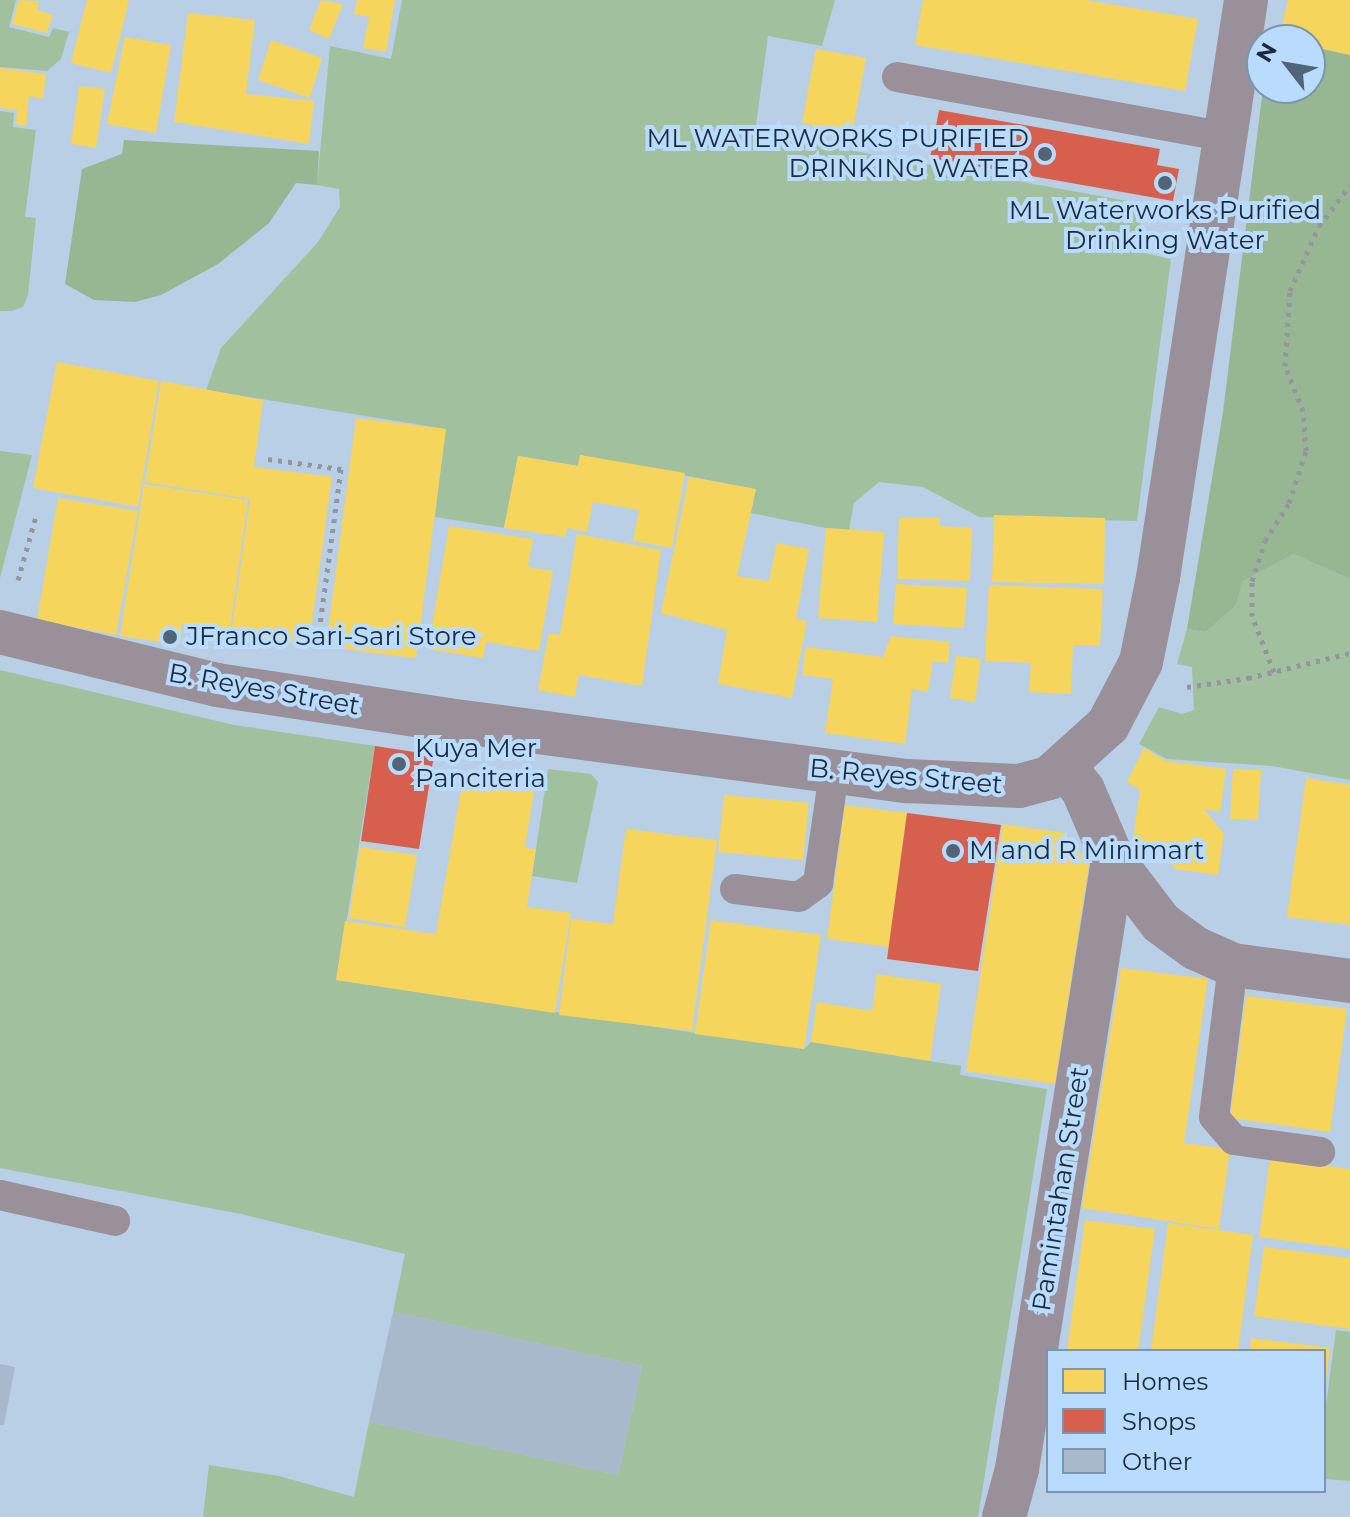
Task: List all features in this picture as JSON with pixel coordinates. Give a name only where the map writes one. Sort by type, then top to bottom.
[{"type":"street","name":"B. Reyes Street","points":[[1,632],[128,666],[309,699],[834,773],[1019,786],[1066,769],[1108,725],[1141,662],[1158,578],[1246,0]]},
{"type":"street","points":[[1066,769],[1083,790],[1113,860],[1161,923],[1195,948],[1233,965],[1350,981]]},
{"type":"street","name":"Pamintahan Street","points":[[1004,1517],[1017,1469],[1113,860]]},
{"type":"lane","points":[[897,77],[1223,136]]},
{"type":"lane","points":[[735,889],[799,897],[818,883],[834,773]]},
{"type":"lane","points":[[1233,965],[1214,1117],[1234,1140],[1320,1152]]},
{"type":"lane","points":[[0,1195],[115,1221]]},
{"type":"path","points":[[1274,672],[1252,616],[1252,581],[1265,541],[1289,503],[1306,451],[1303,411],[1285,366],[1290,291],[1319,226],[1350,185]]},
{"type":"path","points":[[268,459],[341,469],[309,699]]},
{"type":"path","points":[[1,632],[36,516]]},
{"type":"path","points":[[1141,662],[1170,682],[1194,689],[1350,653]]},
{"type":"green space","points":[[0,0],[16,0],[9,27],[49,37],[53,28],[69,32],[61,59],[47,71],[0,67]]},
{"type":"green space","points":[[402,0],[835,0],[822,46],[768,36],[755,133],[1144,204],[1136,251],[1171,259],[1137,521],[979,517],[923,487],[879,482],[854,503],[849,530],[826,528],[751,513],[755,489],[580,455],[578,466],[518,456],[504,528],[435,517],[445,429],[206,390],[221,348],[318,242],[340,207],[339,189],[317,185],[330,46],[391,59]]},
{"type":"green space","points":[[1326,50],[1350,55],[1350,579],[1294,554],[1243,581],[1235,606],[1205,632],[1187,629],[1223,412],[1261,104],[1326,104]]},
{"type":"green space","points":[[0,111],[14,113],[13,127],[36,130],[25,217],[36,218],[28,295],[23,307],[11,311],[0,311]]},
{"type":"green space","points":[[124,140],[319,151],[317,185],[296,183],[269,223],[218,264],[161,295],[135,302],[94,300],[65,284],[82,169],[122,154]]},
{"type":"green space","points":[[0,451],[32,455],[0,578]]},
{"type":"green space","points":[[1294,554],[1350,579],[1350,780],[1272,766],[1167,759],[1139,744],[1159,707],[1182,714],[1194,710],[1192,667],[1177,664],[1187,629],[1205,632],[1243,581]]},
{"type":"green space","points":[[0,670],[234,725],[375,746],[337,980],[804,1049],[811,1042],[961,1066],[960,1075],[1047,1089],[978,1517],[203,1517],[209,1465],[279,1476],[354,1497],[369,1422],[618,1475],[642,1366],[393,1312],[405,1254],[241,1214],[0,1168]]},
{"type":"green space","points":[[548,769],[591,774],[598,782],[577,883],[532,876]]},
{"type":"green space","points":[[1336,1330],[1350,1332],[1350,1481],[1326,1479],[1326,1405]]},
{"type":"building: Homes","points":[[19,0],[39,1],[37,10],[53,15],[47,33],[12,24]]},
{"type":"building: Homes","points":[[87,0],[129,0],[111,73],[71,63]]},
{"type":"building: Homes","points":[[321,0],[343,4],[329,39],[309,30]]},
{"type":"building: Homes","points":[[357,0],[395,0],[386,52],[363,48],[369,17],[354,14]]},
{"type":"building: Homes","points":[[923,0],[1086,0],[1198,19],[1185,91],[915,45]]},
{"type":"building: Homes","points":[[1288,0],[1350,0],[1350,55],[1326,50],[1326,24],[1283,24]]},
{"type":"building: Homes","points":[[188,13],[255,20],[246,94],[314,101],[309,144],[174,122]]},
{"type":"building: Homes","points":[[125,37],[171,45],[156,133],[107,124]]},
{"type":"building: Homes","points":[[271,40],[322,58],[310,98],[258,80]]},
{"type":"building: Homes","points":[[816,49],[866,58],[852,133],[802,123]]},
{"type":"building: Homes","points":[[0,68],[46,74],[43,99],[29,96],[26,126],[16,124],[17,110],[0,108]]},
{"type":"building: Homes","points":[[79,86],[105,89],[96,148],[71,144]]},
{"type":"building: Homes","points":[[57,362],[159,381],[138,507],[33,488]]},
{"type":"building: Homes","points":[[161,381],[263,400],[254,467],[332,477],[309,645],[231,635],[250,499],[145,482]]},
{"type":"building: Homes","points":[[356,418],[446,429],[416,658],[326,647]]},
{"type":"building: Homes","points":[[580,455],[685,473],[672,548],[633,541],[639,510],[593,502],[587,532],[567,528],[565,537],[504,528],[518,456],[578,466]]},
{"type":"building: Homes","points":[[689,477],[756,489],[737,576],[769,581],[777,543],[809,549],[796,619],[807,621],[792,698],[718,684],[727,630],[661,613]]},
{"type":"building: Homes","points":[[144,484],[248,500],[230,630],[182,623],[180,645],[120,636]]},
{"type":"building: Homes","points":[[58,498],[138,511],[116,635],[37,620]]},
{"type":"building: Homes","points":[[994,515],[1105,518],[1104,584],[992,582]]},
{"type":"building: Homes","points":[[899,518],[940,518],[940,526],[972,528],[970,581],[897,579]]},
{"type":"building: Homes","points":[[449,526],[533,539],[528,567],[553,571],[539,651],[486,642],[483,658],[428,649]]},
{"type":"building: Homes","points":[[826,528],[884,532],[877,622],[818,618]]},
{"type":"building: Homes","points":[[577,534],[661,550],[642,686],[579,675],[575,697],[538,690],[549,633],[560,635]]},
{"type":"building: Homes","points":[[896,584],[967,588],[964,628],[893,624]]},
{"type":"building: Homes","points":[[989,585],[1103,589],[1100,645],[1073,645],[1071,694],[1029,692],[1031,663],[985,661]]},
{"type":"building: Homes","points":[[891,636],[950,642],[948,663],[933,661],[928,692],[912,689],[905,744],[825,733],[833,679],[802,675],[806,647],[883,657]]},
{"type":"building: Homes","points":[[956,656],[981,659],[975,702],[950,698]]},
{"type":"building: Homes","points":[[1144,748],[1166,761],[1226,769],[1220,812],[1204,809],[1224,834],[1218,875],[1176,869],[1158,849],[1158,843],[1133,840],[1140,790],[1127,782]]},
{"type":"building: Homes","points":[[1233,769],[1261,770],[1258,820],[1230,819]]},
{"type":"building: Homes","points":[[464,772],[535,783],[525,848],[536,849],[527,907],[571,913],[555,1013],[336,980],[345,921],[436,934]]},
{"type":"building: Homes","points":[[1306,778],[1350,785],[1350,925],[1287,917]]},
{"type":"building: Homes","points":[[724,795],[809,803],[803,860],[718,852]]},
{"type":"building: Homes","points":[[845,805],[907,813],[889,947],[827,939]]},
{"type":"building: Homes","points":[[1003,824],[1065,833],[1089,864],[1055,1084],[966,1071]]},
{"type":"building: Homes","points":[[626,829],[717,840],[692,1031],[559,1015],[571,919],[613,924]]},
{"type":"building: Homes","points":[[360,847],[417,855],[405,927],[349,918]]},
{"type":"building: Homes","points":[[711,920],[821,935],[804,1049],[695,1034]]},
{"type":"building: Homes","points":[[1121,968],[1208,979],[1184,1143],[1230,1149],[1219,1229],[1082,1208]]},
{"type":"building: Homes","points":[[877,974],[941,984],[930,1061],[811,1042],[817,1002],[872,1011]]},
{"type":"building: Homes","points":[[1246,996],[1347,1009],[1330,1132],[1230,1118]]},
{"type":"building: Homes","points":[[1270,1158],[1350,1169],[1350,1249],[1259,1237]]},
{"type":"building: Homes","points":[[1085,1220],[1155,1229],[1138,1349],[1067,1349]]},
{"type":"building: Homes","points":[[1168,1223],[1253,1235],[1238,1349],[1151,1349]]},
{"type":"building: Homes","points":[[1264,1247],[1350,1258],[1350,1329],[1254,1316]]},
{"type":"building: Homes","points":[[1251,1338],[1330,1348],[1326,1381],[1326,1349],[1250,1349]]},
{"type":"building: Shops","name":"ML WATERWORKS PURIFIED DRINKING WATER","points":[[939,110],[1160,149],[1157,165],[1179,169],[1173,201],[930,158]]},
{"type":"building: Shops","points":[[375,746],[434,755],[419,849],[361,841]]},
{"type":"building: Shops","points":[[907,813],[1001,825],[978,971],[887,959]]},
{"type":"building: Other","points":[[393,1312],[642,1366],[618,1475],[369,1422]]},
{"type":"building: Other","points":[[0,1364],[15,1367],[4,1425],[0,1425]]},
{"type":"place","name":"ML WATERWORKS PURIFIED DRINKING WATER","points":[[1045,154]]},
{"type":"place","name":"ML Waterworks Purified Drinking Water","points":[[1165,183]]},
{"type":"place","name":"JFranco Sari-Sari Store","points":[[170,637]]},
{"type":"place","name":"Kuya Mer Panciteria","points":[[399,764]]},
{"type":"place","name":"M and R Minimart","points":[[953,851]]}]
